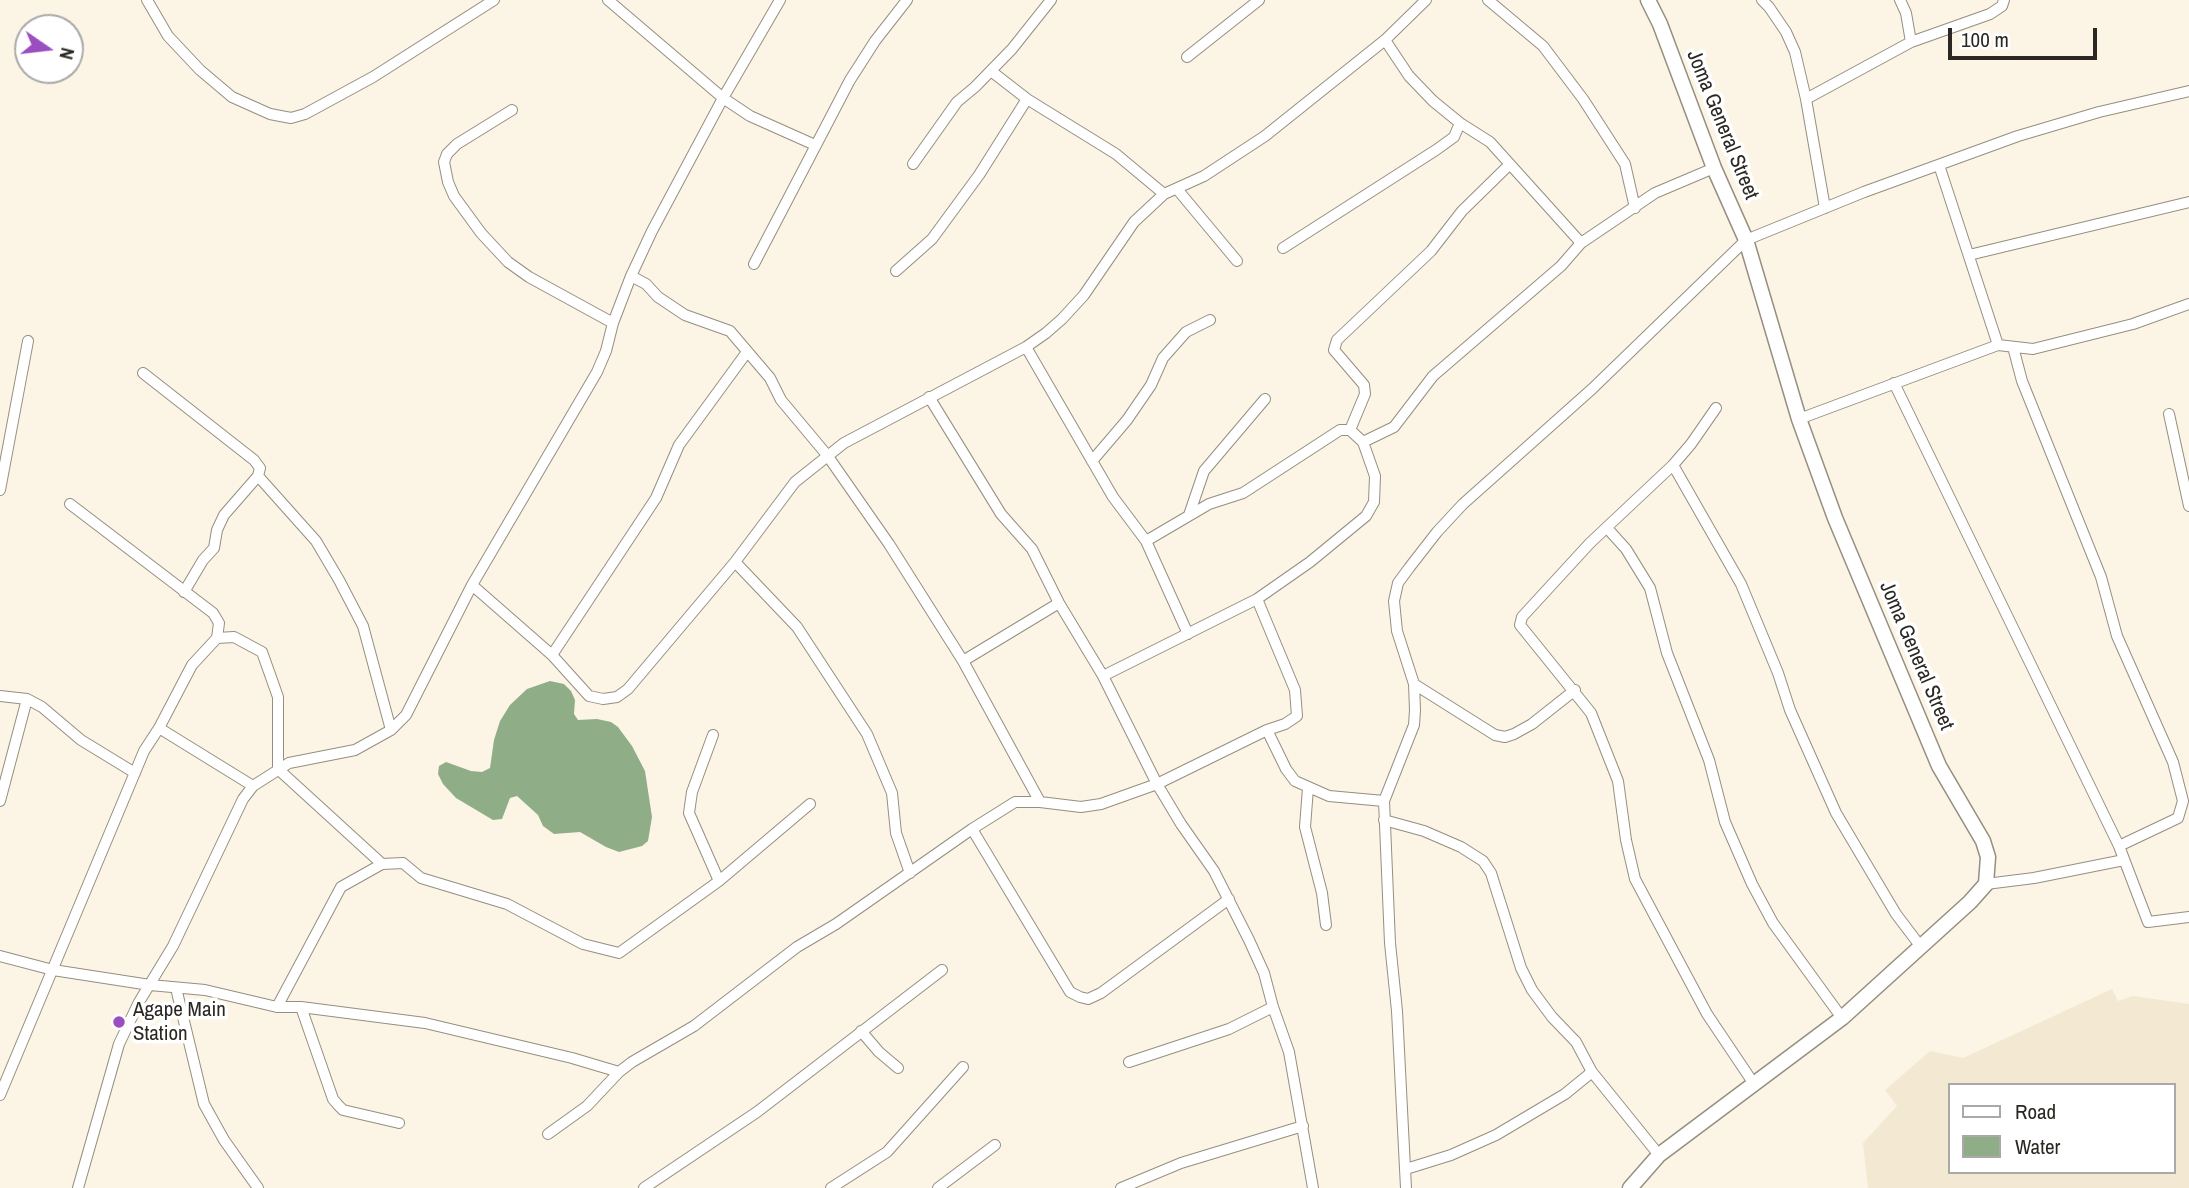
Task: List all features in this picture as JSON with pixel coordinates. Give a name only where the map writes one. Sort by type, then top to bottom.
[{"type":"street","points":[[147,0],[168,36],[200,70],[232,97],[270,114],[291,118],[305,114],[373,77],[494,0]]},
{"type":"street","points":[[608,0],[723,98],[750,116],[814,145]]},
{"type":"street","points":[[78,1188],[119,1044],[139,1002],[173,946],[243,799],[253,786],[289,763],[355,750],[391,730],[406,715],[472,586],[597,372],[631,276],[652,231],[723,98],[780,0]]},
{"type":"street","points":[[754,264],[814,145],[875,41],[907,0]]},
{"type":"street","points":[[913,164],[957,102],[991,71],[1051,0]]},
{"type":"street","points":[[1187,57],[1259,0]]},
{"type":"street","points":[[472,586],[552,655],[589,696],[603,699],[617,697],[628,689],[735,562],[795,482],[844,443],[1026,347],[1062,319],[1084,295],[1134,222],[1164,194],[1203,176],[1265,136],[1385,40],[1426,0]]},
{"type":"street","points":[[1488,0],[1542,46],[1583,99],[1625,164],[1635,208]]},
{"type":"street","name":"Joma General Street","points":[[1648,0],[1660,24],[1714,168],[1746,240],[1799,419],[1836,519],[1939,765],[1983,841],[1989,857],[1986,884]]},
{"type":"street","points":[[1762,0],[1786,32],[1795,52],[1807,99],[1825,208]]},
{"type":"street","points":[[1900,0],[1906,13],[1911,42]]},
{"type":"street","points":[[1807,99],[1911,42],[1990,14],[2002,6],[2004,0]]},
{"type":"street","points":[[1385,40],[1409,76],[1433,101],[1490,142],[1581,243]]},
{"type":"street","points":[[991,71],[1027,99],[1116,154],[1164,194]]},
{"type":"street","points":[[1406,1188],[1384,820],[1384,801],[1414,725],[1415,710],[1413,684],[1397,631],[1394,601],[1398,583],[1437,532],[1463,504],[1592,389],[1746,240],[2018,136],[2099,112],[2188,95]]},
{"type":"street","points":[[897,271],[932,239],[979,175],[1027,99]]},
{"type":"street","points":[[512,110],[457,144],[447,154],[444,162],[454,196],[481,233],[508,262],[529,277],[613,323]]},
{"type":"street","points":[[1283,248],[1436,150],[1454,137],[1460,123]]},
{"type":"street","points":[[1350,430],[1366,394],[1364,385],[1334,350],[1337,340],[1431,251],[1462,211],[1509,165]]},
{"type":"street","points":[[1939,166],[1998,345]]},
{"type":"street","points":[[1363,442],[1394,427],[1433,376],[1561,266],[1581,243],[1655,193],[1714,168]]},
{"type":"street","points":[[1177,189],[1237,261]]},
{"type":"street","points":[[1969,255],[2189,202]]},
{"type":"street","points":[[631,276],[646,284],[657,297],[685,315],[730,331],[770,378],[781,400],[827,455],[889,544],[964,661],[1040,802]]},
{"type":"street","points":[[1799,419],[1998,345],[2033,349],[2133,324],[2189,304]]},
{"type":"street","points":[[1092,461],[1127,420],[1150,385],[1163,358],[1185,332],[1210,320]]},
{"type":"street","points":[[0,490],[28,341]]},
{"type":"street","points":[[1026,347],[1113,497],[1146,541],[1188,634]]},
{"type":"street","points":[[2013,347],[2022,381],[2101,577],[2116,636],[2173,762],[2183,801],[2178,818],[2119,846]]},
{"type":"street","points":[[552,655],[656,498],[679,445],[747,352]]},
{"type":"street","points":[[144,373],[254,460],[260,468],[258,476],[224,515],[217,530],[214,548],[203,560],[184,592]]},
{"type":"street","points":[[1894,383],[2119,846],[2148,922],[2189,917]]},
{"type":"street","points":[[929,397],[1001,513],[1032,549],[1059,603],[1103,676],[1157,784],[1214,871],[1229,899],[1264,973],[1289,1052],[1313,1188]]},
{"type":"street","points":[[1189,515],[1205,471],[1265,399]]},
{"type":"street","points":[[1716,408],[1673,465],[1607,528],[1522,617],[1520,625],[1575,690],[1599,728],[1618,781],[1626,840],[1635,879],[1707,1014],[1754,1084]]},
{"type":"street","points":[[2169,414],[2189,506]]},
{"type":"street","points":[[1103,676],[1257,598],[1310,562],[1366,516],[1374,502],[1375,477],[1363,442],[1350,430],[1340,430],[1243,493],[1209,504],[1146,541]]},
{"type":"street","points":[[1673,465],[1741,584],[1778,673],[1790,710],[1836,813],[1896,914],[1921,947]]},
{"type":"street","points":[[258,476],[316,541],[339,580],[363,626],[391,730]]},
{"type":"street","points":[[0,1095],[144,751],[192,665],[217,638],[219,623],[213,613],[71,504]]},
{"type":"street","points":[[1607,528],[1626,549],[1650,588],[1667,653],[1709,760],[1725,822],[1752,884],[1773,923],[1842,1017]]},
{"type":"street","points":[[735,562],[797,627],[867,734],[892,793],[896,832],[910,873]]},
{"type":"street","points":[[548,1134],[587,1106],[632,1062],[694,1026],[797,947],[836,924],[1015,802],[1081,807],[1101,804],[1157,784],[1297,716],[1295,690],[1257,598]]},
{"type":"street","points":[[964,661],[1059,603]]},
{"type":"street","points":[[217,638],[234,636],[262,652],[278,697],[278,769],[382,864]]},
{"type":"street","points":[[1413,684],[1494,735],[1505,737],[1532,724],[1575,690]]},
{"type":"street","points":[[0,696],[27,699],[42,707],[81,740],[135,773]]},
{"type":"street","points":[[0,801],[27,699]]},
{"type":"street","points":[[159,728],[253,786]]},
{"type":"street","points":[[1267,730],[1286,769],[1295,781],[1329,796],[1384,801]]},
{"type":"street","points":[[713,735],[692,792],[689,813],[719,881]]},
{"type":"street","points":[[1308,788],[1305,827],[1322,893],[1326,925]]},
{"type":"street","points":[[277,1007],[341,887],[382,864],[403,863],[421,878],[507,904],[583,944],[619,953],[719,881],[810,804]]},
{"type":"street","points":[[1384,820],[1424,831],[1461,846],[1483,861],[1491,873],[1521,968],[1532,990],[1552,1017],[1576,1042],[1592,1072],[1659,1155]]},
{"type":"street","points":[[972,829],[1070,992],[1080,997],[1088,999],[1101,993],[1229,899]]},
{"type":"street","points":[[1630,1188],[1659,1155],[1842,1017],[1970,902],[1986,884],[2034,878],[2124,860]]},
{"type":"street","points":[[0,956],[53,970],[150,985],[205,990],[277,1007],[300,1007],[425,1023],[619,1072]]},
{"type":"street","points":[[644,1188],[757,1112],[942,970]]},
{"type":"street","points":[[176,988],[204,1104],[224,1140],[258,1188]]},
{"type":"street","points":[[300,1007],[333,1099],[338,1105],[343,1110],[399,1123]]},
{"type":"street","points":[[1129,1062],[1229,1028],[1273,1007]]},
{"type":"street","points":[[861,1031],[879,1052],[898,1068]]},
{"type":"street","points":[[831,1188],[887,1152],[963,1067]]},
{"type":"street","points":[[1406,1169],[1451,1155],[1496,1135],[1565,1094],[1592,1072]]},
{"type":"street","points":[[1121,1188],[1181,1163],[1303,1126]]},
{"type":"street","points":[[938,1188],[995,1145]]},
{"type":"shaded area","points":[[2112,989],[2118,1001],[2133,996],[2189,1004],[2189,1188],[1868,1188],[1863,1143],[1897,1106],[1885,1090],[1930,1051],[1963,1058]]},
{"type":"water","points":[[550,681],[564,684],[571,691],[575,700],[574,714],[578,720],[597,719],[611,722],[632,746],[645,771],[652,817],[648,841],[642,846],[619,852],[580,832],[554,834],[543,826],[538,815],[517,796],[510,798],[502,819],[493,820],[456,798],[443,784],[438,774],[439,766],[446,762],[471,771],[482,772],[490,768],[500,721],[510,705],[527,689]]},
{"type":"place","name":"Agape Main Station","points":[[119,1022]]}]
